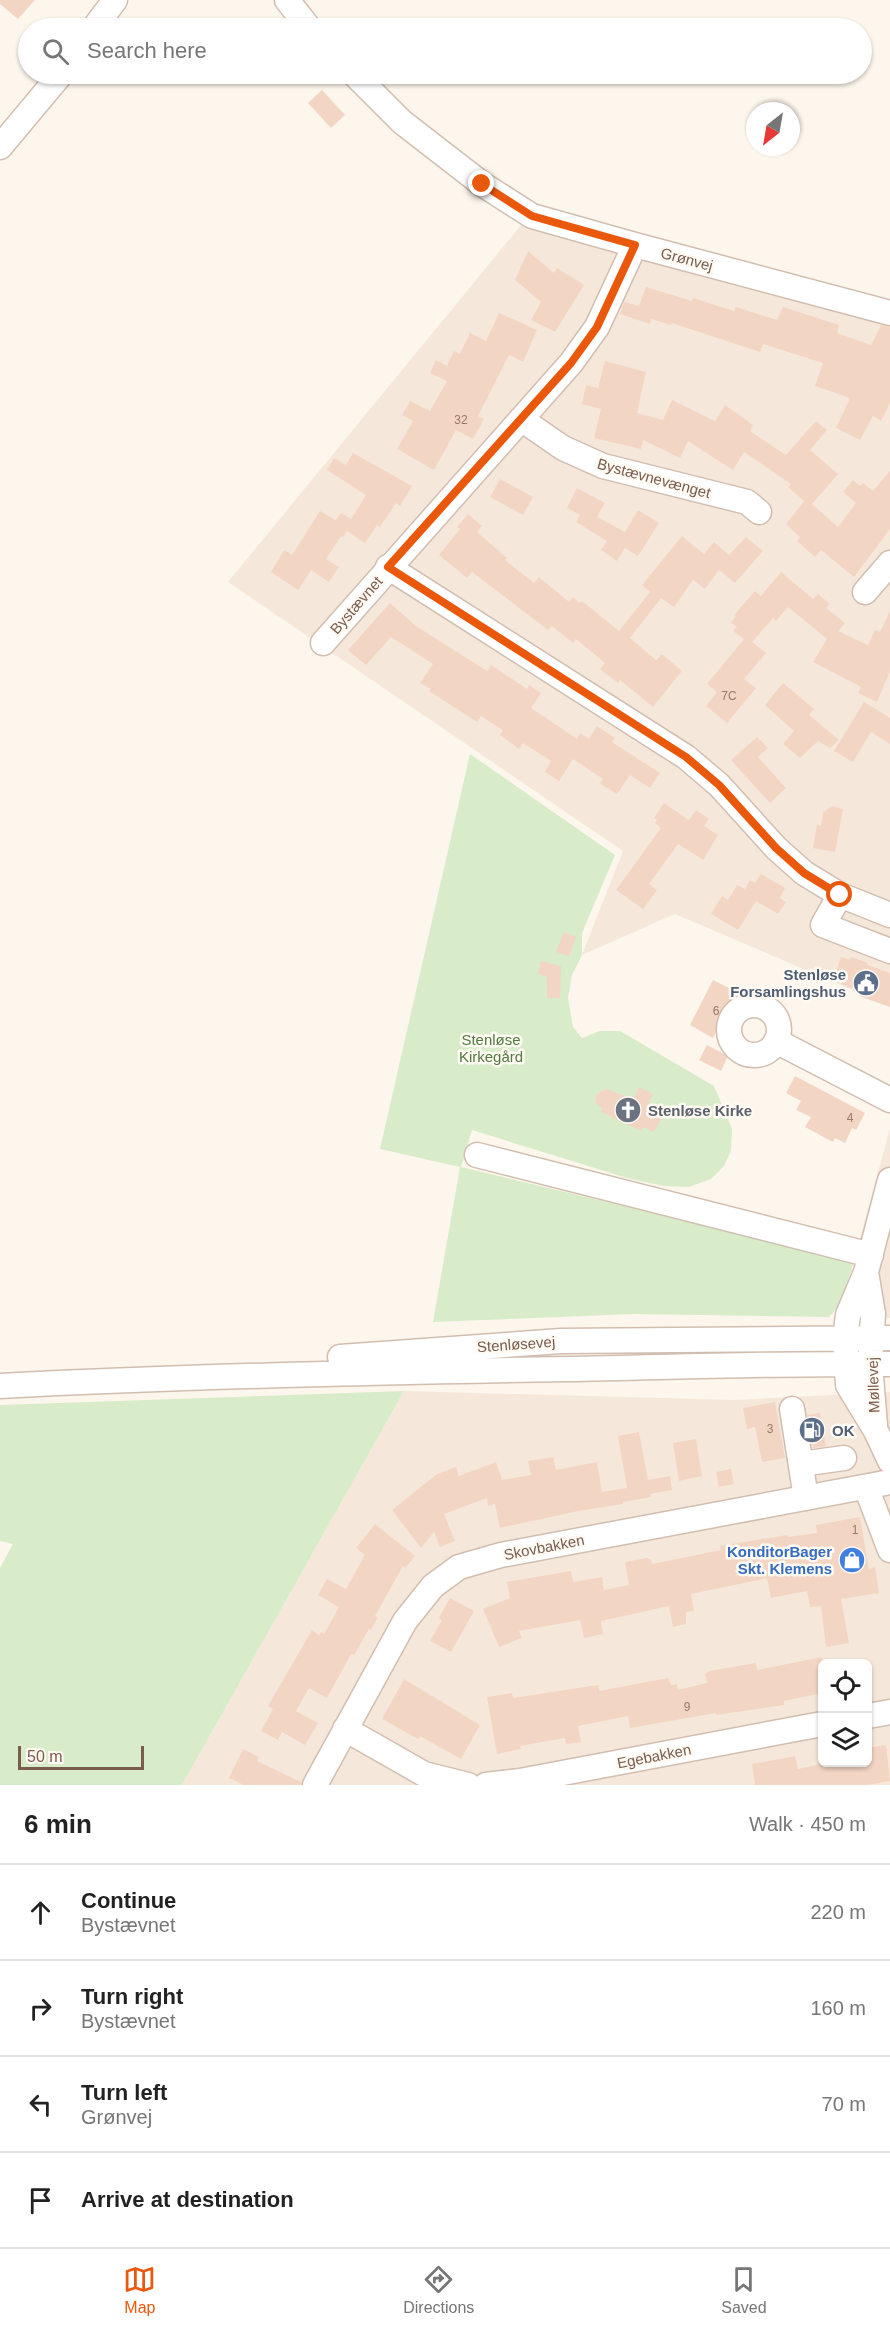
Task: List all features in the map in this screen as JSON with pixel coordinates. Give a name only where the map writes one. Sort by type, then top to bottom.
[{"type":"street","points":[[102,18],[115,0]]},
{"type":"street","points":[[287,0],[301,18]]},
{"type":"street","points":[[0,147],[53,84]]},
{"type":"street","name":"Grønvej","points":[[364,84],[402,122],[482,184],[532,216],[890,312]]},
{"type":"street","name":"Bystævnet","points":[[323,643],[571,363],[597,327],[635,245]]},
{"type":"street","name":"Bystævnevænget","points":[[521,419],[562,448],[603,466],[747,502],[759,512]]},
{"type":"street","points":[[866,592],[890,563]]},
{"type":"street","name":"Bystævnet","points":[[388,567],[686,757],[719,785],[776,848],[804,873],[840,895],[890,915]]},
{"type":"street","points":[[840,895],[824,926],[890,951]]},
{"type":"street","points":[[776,1041],[890,1100]]},
{"type":"street","points":[[477,1155],[869,1263]]},
{"type":"street","name":"Møllevej","points":[[890,1180],[869,1263],[848,1315],[845,1338],[848,1385],[876,1431],[890,1461]]},
{"type":"street","name":"Møllevej","points":[[869,1263],[873,1314],[881,1338],[876,1431]]},
{"type":"street","name":"Stenløsevej","points":[[144,1378],[197,1368],[561,1341],[881,1338]]},
{"type":"street","name":"Stenløsevej","points":[[0,1386],[144,1378],[202,1379],[378,1372],[880,1364]]},
{"type":"street","points":[[792,1409],[806,1498]]},
{"type":"street","points":[[801,1464],[844,1458]]},
{"type":"street","name":"Skovbakken","points":[[315,1785],[405,1621],[433,1586],[459,1567],[501,1555],[890,1482]]},
{"type":"street","points":[[867,1487],[890,1550]]},
{"type":"street","points":[[872,1715],[890,1712]]},
{"type":"street","name":"Egebakken","points":[[486,1785],[531,1779],[818,1725]]},
{"type":"street","points":[[345,1730],[424,1774],[468,1785]]},
{"type":"shaded area","points":[[522,224],[890,320],[890,1006],[675,914],[582,955],[623,851],[228,582]]},
{"type":"shaded area","points":[[890,1128],[890,1318],[887,1318],[854,1261]]},
{"type":"shaded area","points":[[404,1391],[735,1400],[890,1392],[890,1785],[182,1785]]},
{"type":"green space","name":"Stenløse Kirkegård","points":[[470,754],[615,855],[582,933],[582,955],[572,975],[568,998],[573,1027],[582,1038],[600,1031],[620,1031],[714,1086],[732,1129],[731,1151],[724,1166],[711,1179],[689,1187],[663,1186],[627,1178],[472,1130],[461,1167],[854,1261],[840,1305],[829,1317],[634,1314],[433,1322],[460,1167],[380,1149]]},
{"type":"green space","points":[[404,1391],[182,1785],[0,1785],[0,1568],[13,1544],[0,1541],[0,1405]]},
{"type":"building","points":[[0,0],[35,0],[18,19],[0,4]]},
{"type":"building","points":[[322,90],[345,115],[331,128],[308,103]]},
{"type":"building","points":[[528,251],[554,273],[557,268],[584,285],[555,332],[531,320],[541,302],[515,280]]},
{"type":"building","points":[[646,287],[734,311],[736,307],[777,320],[783,307],[839,325],[837,333],[871,345],[881,325],[890,327],[890,403],[881,421],[873,416],[860,440],[836,428],[850,398],[815,386],[823,363],[763,344],[760,352],[672,323],[671,325],[651,319],[650,324],[620,314],[624,302],[639,306]]},
{"type":"building","points":[[499,313],[537,330],[523,362],[509,355],[478,416],[484,419],[473,439],[456,430],[434,470],[397,449],[413,421],[402,415],[410,401],[430,411],[447,381],[430,373],[436,360],[447,366],[454,351],[460,354],[470,333],[486,341]]},
{"type":"building","points":[[605,361],[646,372],[637,413],[663,420],[672,400],[715,421],[725,405],[753,425],[750,431],[786,455],[816,421],[827,430],[810,450],[838,474],[812,504],[838,527],[856,503],[843,492],[853,480],[860,486],[863,483],[873,491],[890,471],[890,529],[854,577],[821,550],[815,557],[797,541],[800,537],[786,524],[804,501],[788,487],[791,484],[744,452],[733,470],[688,441],[680,458],[643,440],[641,449],[594,438],[601,409],[582,404],[586,385],[598,388]]},
{"type":"building","points":[[353,453],[412,486],[400,506],[396,503],[380,527],[377,525],[365,543],[347,531],[343,537],[341,536],[326,559],[339,567],[329,582],[311,570],[298,590],[271,572],[284,550],[292,555],[320,511],[336,520],[341,513],[351,519],[366,495],[327,470],[334,458],[346,465]]},
{"type":"building","points":[[500,479],[533,497],[523,515],[490,497]]},
{"type":"building","points":[[577,488],[605,503],[597,517],[625,532],[638,510],[659,523],[638,556],[625,548],[617,561],[601,550],[607,541],[576,522],[580,515],[567,508]]},
{"type":"building","points":[[468,514],[482,526],[477,532],[507,558],[505,560],[534,583],[539,577],[569,602],[573,597],[580,603],[582,601],[619,631],[650,592],[642,585],[682,536],[704,554],[714,542],[729,555],[746,537],[763,551],[735,583],[719,570],[705,589],[693,580],[674,607],[661,598],[630,638],[656,660],[662,654],[682,671],[653,707],[620,680],[618,683],[600,669],[605,663],[576,639],[573,643],[552,626],[548,630],[472,572],[467,578],[439,555],[460,529],[457,527]]},
{"type":"building","points":[[781,572],[813,599],[818,594],[830,604],[826,608],[845,623],[838,631],[868,645],[875,630],[880,632],[890,611],[890,671],[877,702],[858,693],[861,687],[813,662],[827,639],[788,607],[776,621],[773,618],[752,642],[766,653],[744,679],[756,688],[727,723],[706,706],[717,692],[707,684],[744,639],[733,631],[737,627],[731,623],[736,616],[734,615],[755,591],[761,596]]},
{"type":"building","points":[[390,603],[416,626],[487,671],[491,665],[527,689],[529,685],[541,693],[531,708],[577,739],[580,733],[589,739],[597,726],[615,738],[612,742],[660,773],[650,788],[630,775],[617,794],[600,784],[603,779],[573,759],[559,781],[545,772],[551,761],[523,743],[519,749],[500,735],[503,730],[481,716],[477,722],[429,691],[431,689],[420,683],[433,664],[391,637],[366,665],[348,650]]},
{"type":"building","points":[[783,683],[814,709],[809,715],[839,740],[830,748],[818,741],[800,758],[783,744],[794,731],[765,705]]},
{"type":"building","points":[[864,702],[890,718],[890,744],[871,732],[853,762],[834,751]]},
{"type":"building","points":[[757,737],[768,748],[758,757],[786,788],[770,803],[731,760]]},
{"type":"building","points":[[664,803],[689,820],[696,810],[709,819],[704,826],[718,835],[703,860],[678,844],[649,884],[657,890],[643,909],[616,890],[661,828],[655,823],[657,820],[654,818]]},
{"type":"building","points":[[832,806],[843,809],[835,852],[813,848],[817,825],[821,826],[823,812]]},
{"type":"building","points":[[761,874],[785,888],[780,898],[786,902],[778,914],[756,901],[738,930],[711,914],[722,896],[728,900],[737,885],[745,889],[750,880],[755,883]]},
{"type":"building","points":[[564,932],[576,937],[569,956],[556,952]]},
{"type":"building","name":"Stenløse Forsamlingshus","points":[[841,957],[850,960],[851,957],[890,973],[890,1007],[859,996],[861,991],[834,979]]},
{"type":"building","points":[[541,961],[561,966],[560,998],[547,998],[547,977],[538,974]]},
{"type":"building","points":[[713,980],[737,992],[713,1038],[690,1025]]},
{"type":"building","points":[[707,1045],[728,1056],[721,1071],[699,1060]]},
{"type":"building","points":[[795,1076],[865,1113],[856,1130],[852,1128],[845,1143],[835,1138],[833,1142],[805,1127],[811,1117],[796,1110],[801,1101],[786,1093]]},
{"type":"building","name":"Stenløse Kirke","points":[[639,1087],[653,1094],[647,1107],[663,1115],[654,1132],[643,1127],[641,1131],[601,1112],[603,1109],[596,1103],[596,1094],[606,1089],[633,1099]]},
{"type":"building","points":[[775,1402],[785,1458],[762,1462],[755,1427],[747,1429],[743,1408]]},
{"type":"building","points":[[820,1413],[826,1446],[813,1448],[807,1415]]},
{"type":"building","points":[[639,1432],[648,1480],[670,1476],[672,1490],[650,1494],[651,1497],[623,1502],[623,1504],[500,1528],[495,1504],[488,1506],[487,1498],[444,1514],[455,1541],[440,1547],[434,1532],[421,1548],[392,1510],[437,1474],[456,1467],[459,1476],[496,1462],[502,1480],[531,1475],[528,1461],[553,1457],[556,1470],[597,1462],[602,1492],[627,1488],[618,1436]]},
{"type":"building","points":[[696,1439],[702,1476],[679,1481],[673,1443]]},
{"type":"building","points":[[731,1469],[734,1484],[719,1487],[716,1472]]},
{"type":"building","points":[[860,1517],[869,1569],[875,1567],[879,1593],[841,1599],[849,1643],[826,1647],[821,1606],[810,1607],[807,1591],[771,1598],[767,1578],[691,1594],[694,1611],[686,1612],[686,1624],[673,1627],[669,1606],[601,1621],[603,1634],[584,1638],[580,1620],[519,1631],[522,1638],[499,1647],[483,1609],[510,1598],[507,1582],[571,1571],[573,1582],[602,1577],[604,1590],[629,1585],[625,1562],[647,1558],[652,1564],[721,1550],[720,1546],[787,1535],[788,1537],[817,1533],[816,1525]]},
{"type":"building","points":[[375,1524],[415,1556],[405,1568],[403,1566],[375,1616],[378,1617],[371,1630],[369,1629],[354,1655],[351,1654],[327,1698],[309,1688],[296,1711],[318,1723],[305,1745],[282,1732],[278,1740],[261,1731],[273,1709],[268,1706],[312,1630],[319,1635],[321,1632],[324,1634],[339,1607],[318,1595],[327,1579],[346,1589],[365,1555],[356,1548]]},
{"type":"building","points":[[450,1598],[474,1611],[451,1652],[430,1641],[442,1620],[439,1618]]},
{"type":"building","points":[[822,1657],[818,1659],[818,1694],[784,1701],[784,1705],[716,1715],[716,1713],[630,1728],[628,1716],[578,1726],[581,1742],[566,1744],[565,1738],[520,1746],[521,1749],[497,1754],[487,1697],[512,1693],[513,1698],[598,1685],[599,1691],[668,1678],[671,1685],[677,1684],[678,1690],[707,1683],[705,1674],[709,1671],[756,1663],[757,1670]]},
{"type":"building","points":[[404,1679],[480,1725],[461,1759],[420,1736],[418,1739],[382,1719]]},
{"type":"building","points":[[886,1745],[890,1781],[867,1785],[755,1785],[752,1764],[795,1756],[798,1769],[818,1765],[818,1767],[872,1767],[872,1747]]},
{"type":"building","points":[[243,1749],[259,1757],[257,1761],[301,1782],[301,1785],[244,1785],[229,1778]]},
{"type":"place","name":"Stenløse Forsamlingshus","points":[[866,983]]},
{"type":"place","name":"Stenløse Kirke","points":[[628,1110]]},
{"type":"place","name":"OK","points":[[812,1430]]},
{"type":"place","name":"KonditorBager Skt. Klemens","points":[[852,1560]]},
{"type":"route","points":[[482,184],[532,216],[635,245],[597,327],[571,363],[388,567],[686,757],[719,785],[776,848],[804,873],[840,895]]}]
